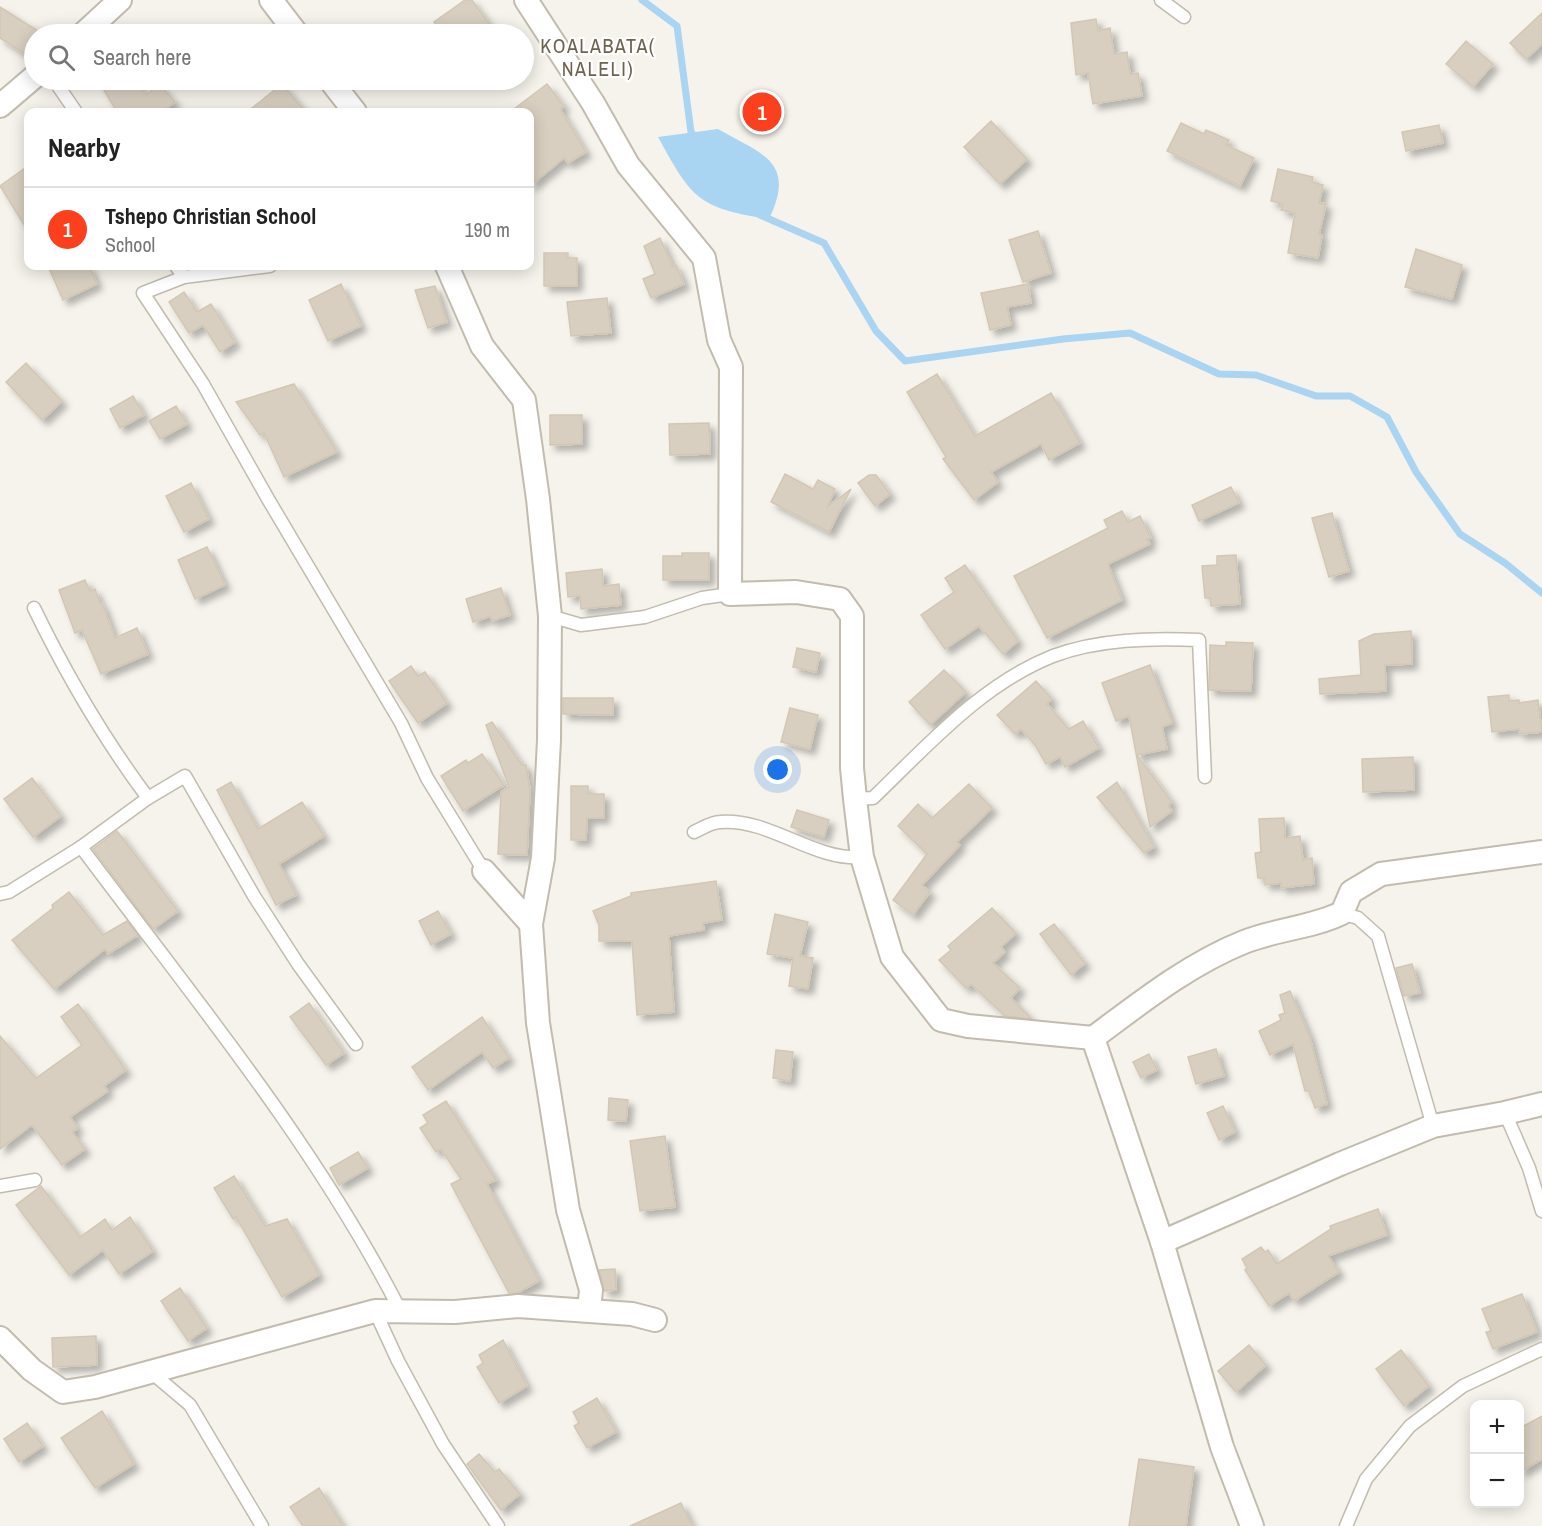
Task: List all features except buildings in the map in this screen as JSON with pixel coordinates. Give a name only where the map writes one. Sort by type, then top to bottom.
[{"type":"street","points":[[94,24],[120,0]]},
{"type":"street","points":[[272,0],[290,24]]},
{"type":"street","points":[[526,0],[593,103],[628,165],[704,258],[720,340],[731,367],[730,594],[796,592],[840,599],[852,616],[852,768],[862,857],[892,957],[941,1020],[968,1026],[1093,1038],[1168,983],[1245,942],[1326,921],[1342,913],[1351,892],[1381,874],[1542,852]]},
{"type":"street","points":[[0,106],[24,85]]},
{"type":"street","points":[[338,90],[352,108]]},
{"type":"street","points":[[449,270],[482,346],[524,400],[538,499],[550,616],[549,740],[543,858],[531,924],[538,1023],[568,1210],[591,1290],[589,1310]]},
{"type":"street","points":[[484,871],[531,924]]},
{"type":"street","points":[[1093,1038],[1162,1242],[1222,1447],[1252,1526]]},
{"type":"street","points":[[1162,1242],[1433,1126],[1542,1104]]},
{"type":"street","points":[[0,1338],[32,1370],[63,1392],[95,1387],[375,1311],[455,1312],[518,1306],[632,1314],[655,1320]]},
{"type":"lane","points":[[1161,0],[1184,17]]},
{"type":"lane","points":[[61,90],[73,108]]},
{"type":"lane","points":[[179,270],[183,277]]},
{"type":"lane","points":[[238,270],[183,277],[143,293],[203,384],[268,499],[401,723],[427,778],[484,871]]},
{"type":"lane","points":[[550,616],[581,625],[645,617],[702,598],[730,594]]},
{"type":"lane","points":[[34,608],[58,658],[123,765],[148,798]]},
{"type":"lane","points":[[855,799],[873,798],[956,718],[1008,680],[1052,657],[1088,646],[1168,639],[1199,640],[1205,777]]},
{"type":"lane","points":[[0,894],[9,892],[81,848],[148,798],[186,776],[254,896],[298,964],[356,1044]]},
{"type":"lane","points":[[694,832],[719,822],[753,827],[842,858],[862,857]]},
{"type":"lane","points":[[81,848],[303,1148],[374,1259],[400,1310]]},
{"type":"lane","points":[[1342,913],[1358,918],[1378,936],[1433,1126]]},
{"type":"lane","points":[[1505,1113],[1529,1168],[1542,1211]]},
{"type":"lane","points":[[0,1186],[35,1180]]},
{"type":"lane","points":[[375,1311],[398,1361],[443,1444],[498,1526]]},
{"type":"lane","points":[[1346,1526],[1366,1479],[1410,1426],[1463,1386],[1542,1349]]},
{"type":"lane","points":[[151,1372],[190,1405],[262,1526]]},
{"type":"water","points":[[718,129],[760,153],[777,172],[779,184],[777,200],[769,219],[726,210],[700,197],[689,187],[658,137]]},
{"type":"waterway","points":[[642,0],[677,26],[691,132],[696,139]]},
{"type":"waterway","points":[[760,215],[824,243],[876,331],[905,361],[1063,339],[1130,333],[1219,374],[1256,375],[1316,396],[1350,396],[1387,417],[1416,472],[1460,534],[1505,563],[1542,593]]},
{"type":"place","name":"Tshepo Christian School","points":[[762,112]]},
{"type":"district","name":"KOALABATA( NALELI)","points":[[598,58]]}]
